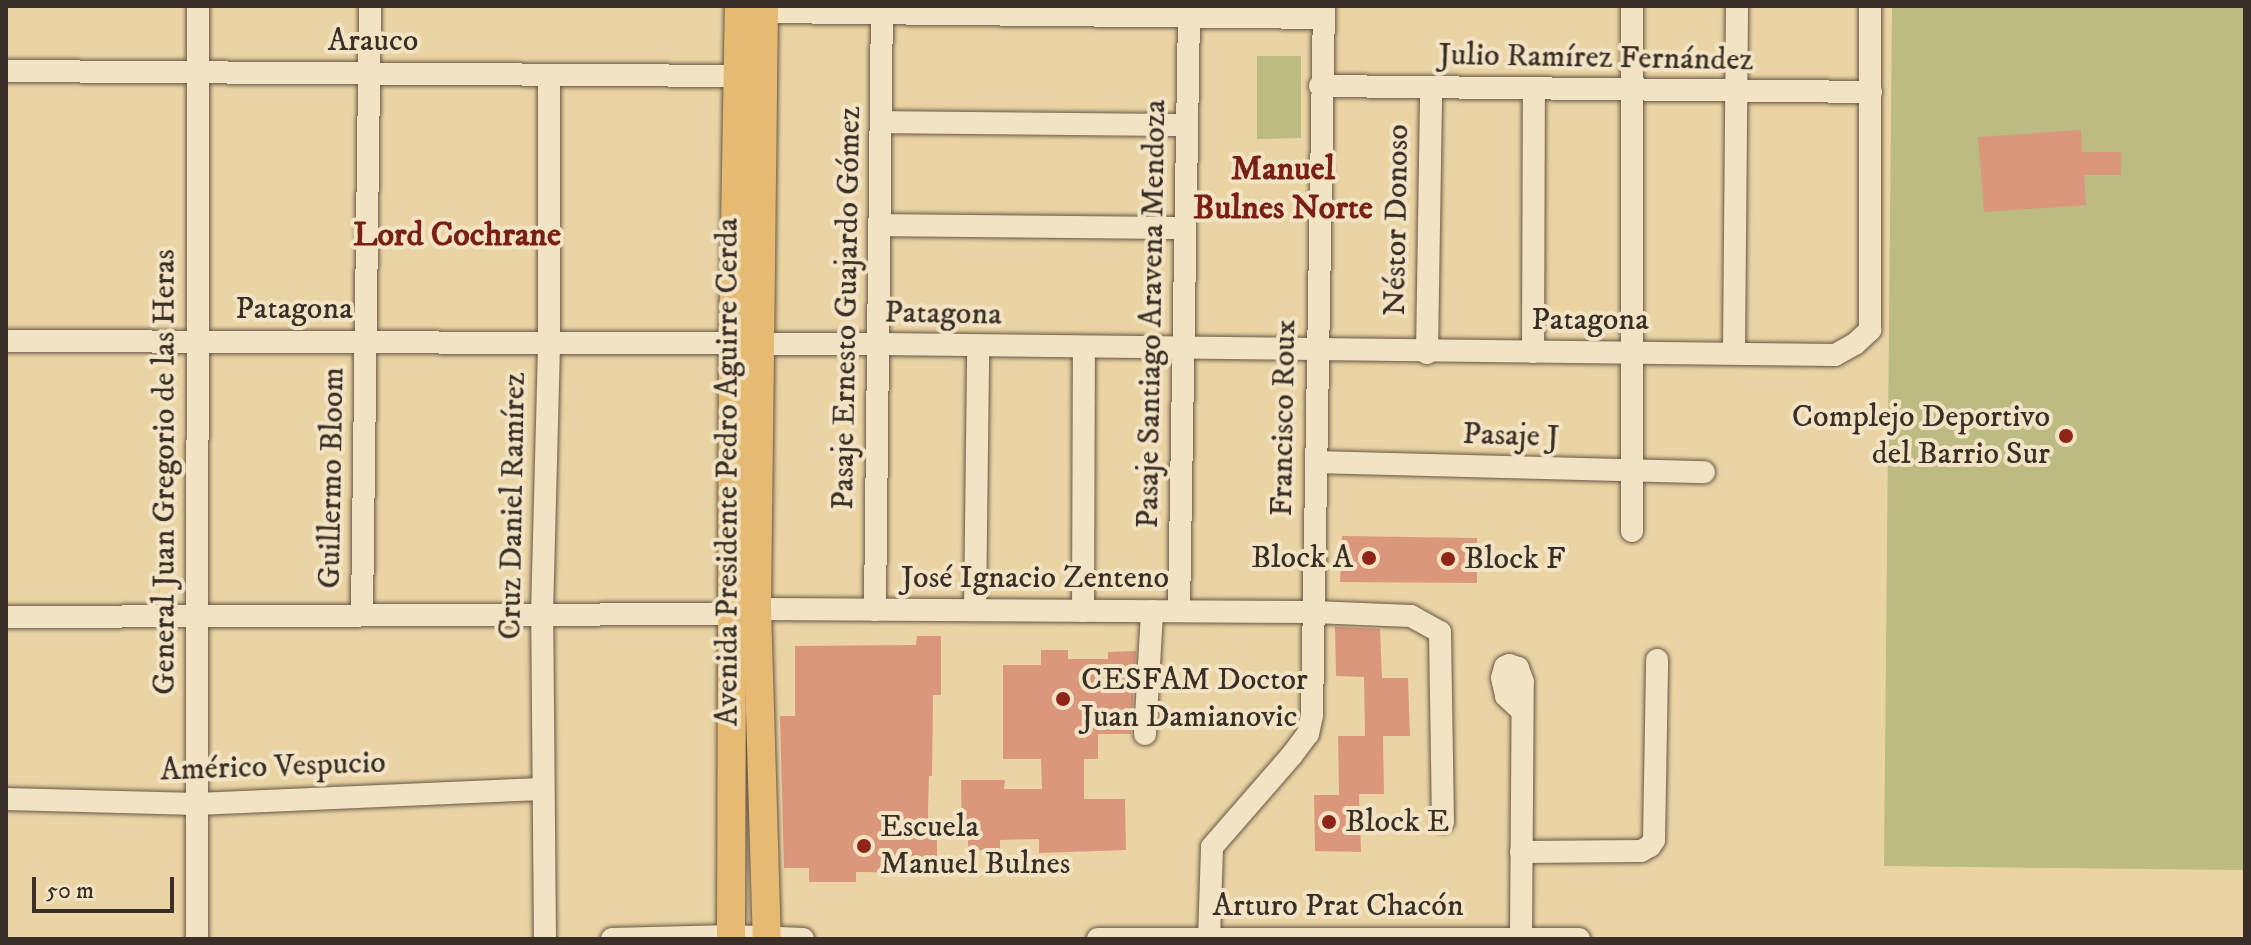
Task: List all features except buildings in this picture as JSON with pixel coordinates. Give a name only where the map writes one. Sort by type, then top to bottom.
[{"type":"main road","name":"Avenida Presidente Pedro Aguirre Cerda","points":[[756,8],[740,76],[733,343],[744,612],[767,938]]},
{"type":"main road","name":"Avenida Presidente Pedro Aguirre Cerda","points":[[731,938],[744,612],[762,344],[756,8]]},
{"type":"street","name":"General Juan Gregorio de las Heras","points":[[197,939],[198,6]]},
{"type":"street","name":"Guillermo Bloom","points":[[362,614],[370,6]]},
{"type":"street","points":[[1632,6],[1632,531]]},
{"type":"street","points":[[1734,352],[1737,6]]},
{"type":"street","points":[[1870,6],[1871,92]]},
{"type":"street","points":[[756,8],[1323,12]]},
{"type":"street","name":"Pasaje Ernesto Guajardo Gómez","points":[[875,610],[882,10]]},
{"type":"street","name":"Francisco Roux","points":[[1209,939],[1212,847],[1308,734],[1312,715],[1323,12]]},
{"type":"street","name":"Pasaje Santiago Aravena Mendoza","points":[[1179,611],[1187,125],[1203,13]]},
{"type":"street","name":"Arauco","points":[[6,71],[740,76]]},
{"type":"street","name":"Cruz Daniel Ramírez","points":[[545,939],[542,614],[549,345],[549,75]]},
{"type":"street","name":"Julio Ramírez Fernández","points":[[1320,86],[1736,93],[1871,92]]},
{"type":"street","name":"Néstor Donoso","points":[[1427,353],[1431,88]]},
{"type":"street","points":[[1533,352],[1534,90]]},
{"type":"street","name":"Patagona","points":[[6,341],[879,344],[1427,353],[1632,351],[1835,355],[1855,344],[1870,330],[1871,92]]},
{"type":"street","points":[[881,122],[1187,125]]},
{"type":"street","points":[[880,225],[1185,228]]},
{"type":"street","points":[[975,610],[978,347]]},
{"type":"street","points":[[1083,611],[1084,348]]},
{"type":"street","name":"Pasaje J","points":[[1316,462],[1704,472]]},
{"type":"street","name":"José Ignacio Zenteno","points":[[6,617],[875,610],[1313,612],[1411,616],[1440,632],[1443,822]]},
{"type":"street","points":[[1145,734],[1152,611]]},
{"type":"street","points":[[1521,852],[1641,851],[1650,846],[1654,840],[1657,660]]},
{"type":"street","points":[[1521,938],[1522,711]]},
{"type":"street","name":"Américo Vespucio","points":[[6,799],[197,804],[542,789]]},
{"type":"street","points":[[612,939],[803,939]]},
{"type":"street","name":"Arturo Prat Chacón","points":[[1098,939],[1579,939]]},
{"type":"shaded area","name":"Complejo Deportivo del Barrio Sur","points":[[1892,6],[2245,6],[2245,870],[1884,866]]},
{"type":"shaded area","points":[[1257,56],[1301,56],[1301,138],[1257,139]]},
{"type":"place","name":"Complejo Deportivo del Barrio Sur","points":[[2066,436]]},
{"type":"place","name":"Block A","points":[[1369,558]]},
{"type":"place","name":"Block F","points":[[1448,559]]},
{"type":"place","name":"CESFAM Doctor Juan Damianovic","points":[[1063,699]]},
{"type":"place","name":"Block E","points":[[1329,822]]},
{"type":"place","name":"Escuela Manuel Bulnes","points":[[864,846]]},
{"type":"district","name":"Manuel Bulnes Norte","points":[[1283,188]]},
{"type":"district","name":"Lord Cochrane","points":[[457,236]]}]
